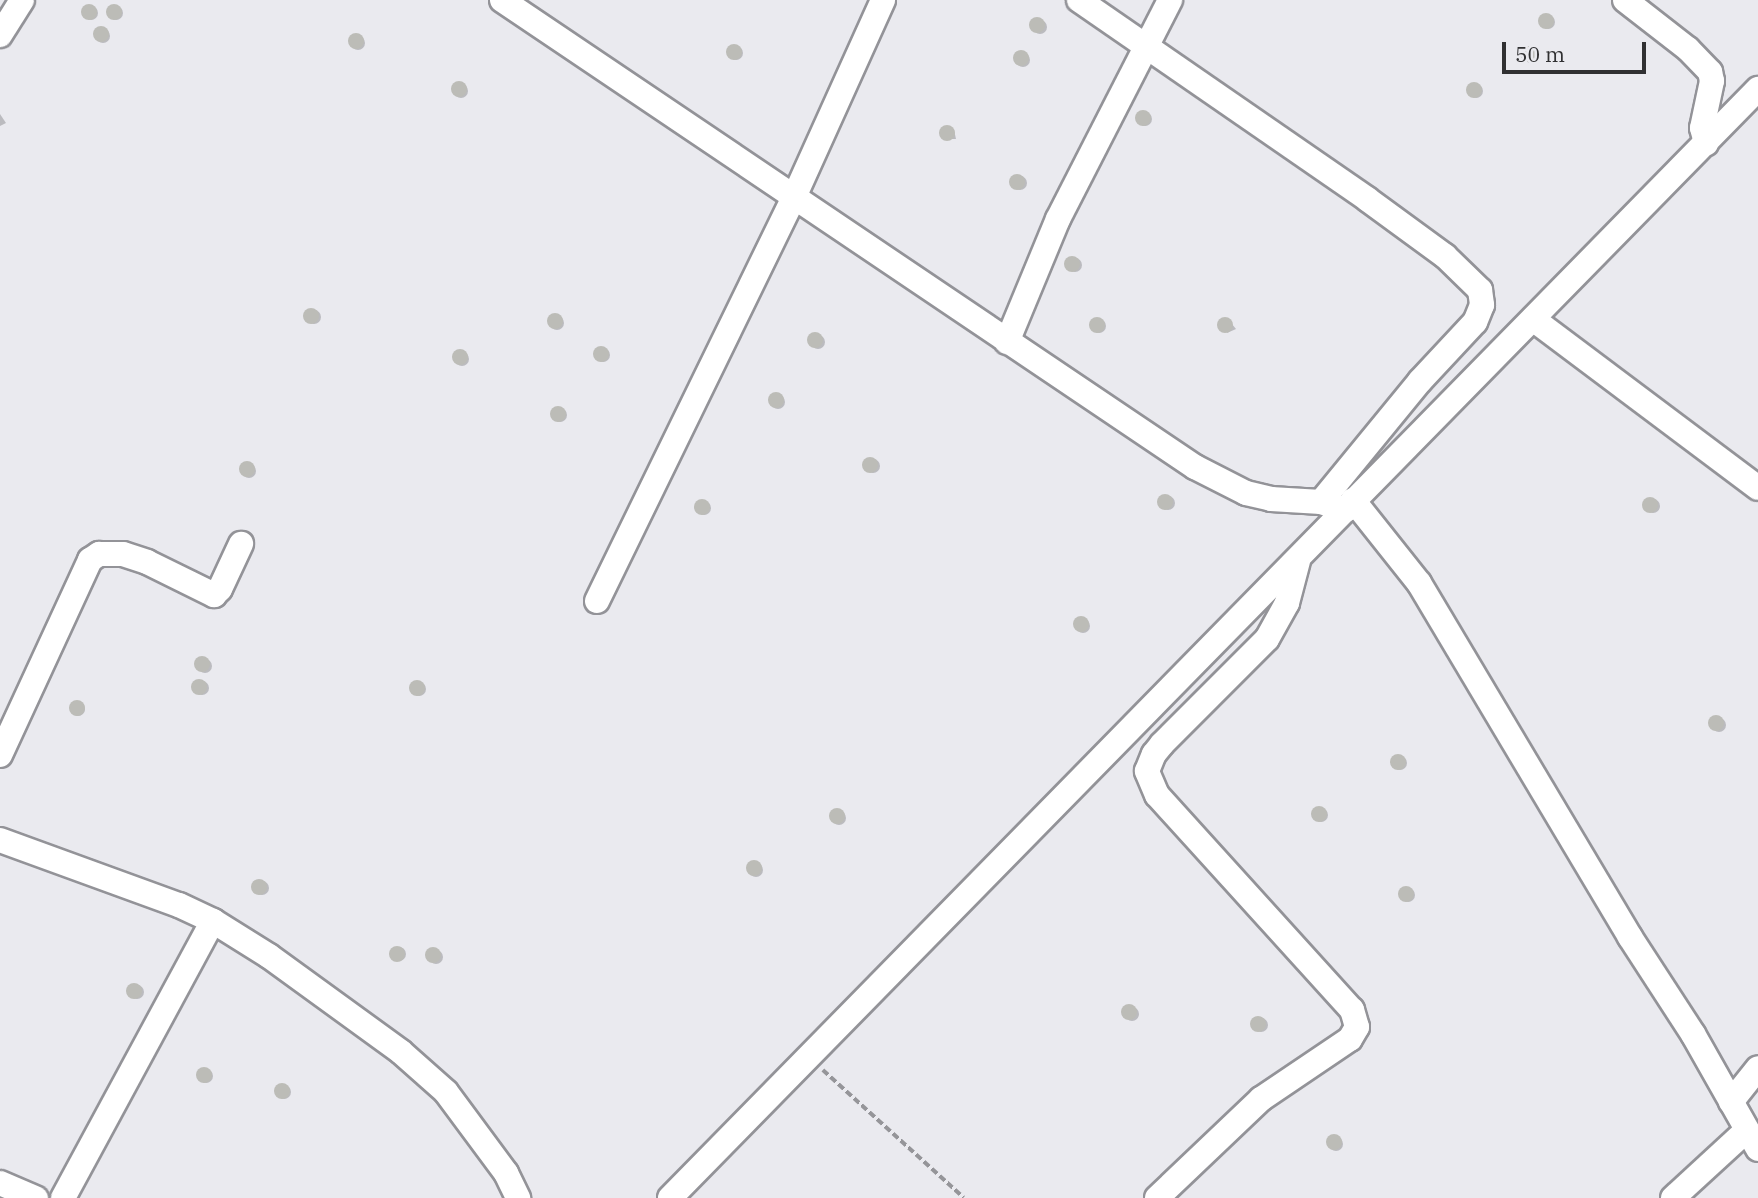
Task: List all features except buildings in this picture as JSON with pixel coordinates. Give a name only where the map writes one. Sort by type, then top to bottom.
[{"type":"street","points":[[0,35],[22,0]]},
{"type":"street","points":[[502,0],[795,195],[1007,342],[1223,482],[1271,499],[1350,505],[1419,583],[1630,937],[1693,1034],[1752,1139],[1673,1198]]},
{"type":"street","points":[[597,601],[795,195],[883,0]]},
{"type":"street","points":[[1079,0],[1445,256],[1480,290],[1482,305],[1475,323],[1420,381],[1321,502]]},
{"type":"street","points":[[1007,342],[1058,219],[1170,0]]},
{"type":"street","points":[[1625,0],[1688,49],[1710,72],[1712,81],[1702,128],[1706,143]]},
{"type":"street","points":[[670,1198],[1756,94]]},
{"type":"street","points":[[1533,319],[1758,488]]},
{"type":"street","points":[[0,755],[90,560],[99,554],[123,554],[147,562],[214,595],[220,589],[241,544]]},
{"type":"street","points":[[1157,1198],[1261,1099],[1350,1039],[1357,1027],[1352,1010],[1157,795],[1147,771],[1154,754],[1162,744],[1267,639],[1287,603],[1298,559]]},
{"type":"street","points":[[0,840],[179,905],[213,921],[269,956],[401,1052],[437,1084],[475,1129],[506,1173],[518,1198]]},
{"type":"street","points":[[63,1198],[213,921]]},
{"type":"street","points":[[1731,1102],[1758,1068]]},
{"type":"street","points":[[0,1183],[36,1198]]},
{"type":"path","points":[[808,1057],[964,1198]]}]
